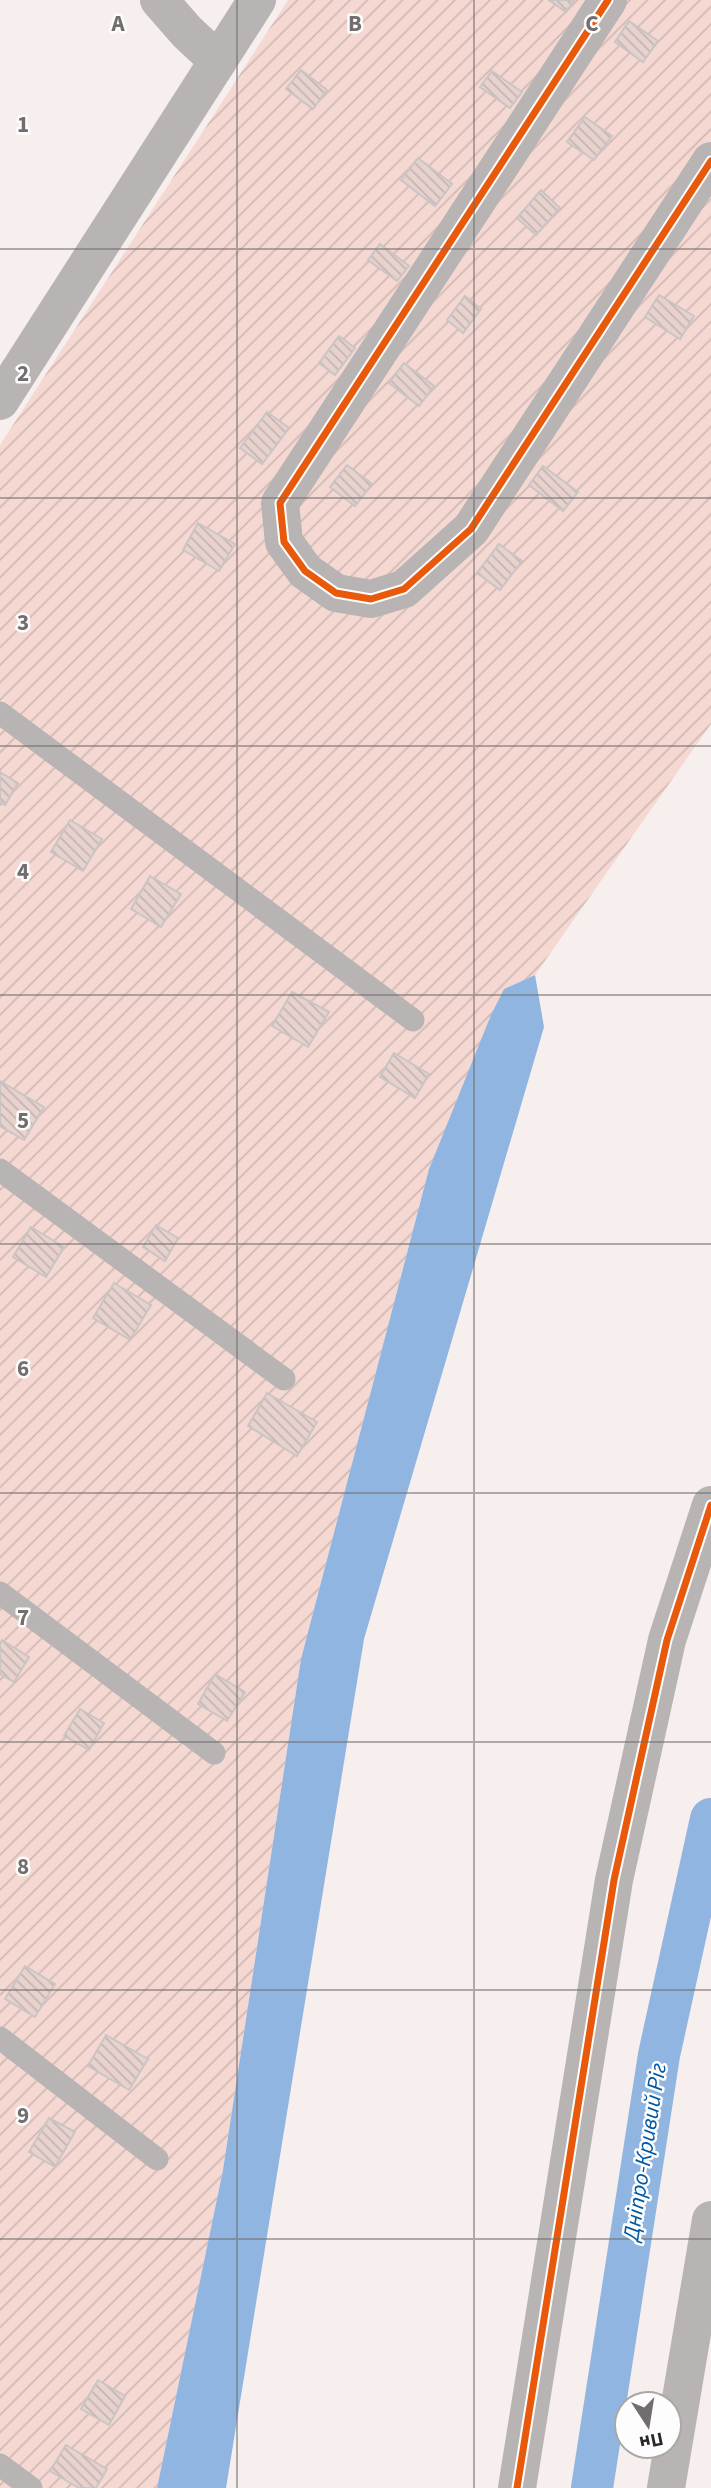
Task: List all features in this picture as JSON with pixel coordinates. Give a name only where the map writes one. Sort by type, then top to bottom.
[{"type":"street","points":[[159,0],[187,32],[218,61]]},
{"type":"street","points":[[2,391],[257,0]]},
{"type":"street","points":[[608,0],[280,503],[284,542],[304,571],[336,593],[371,599],[404,589],[471,528],[711,161]]},
{"type":"street","points":[[517,2488],[614,1880],[667,1640],[711,1505]]},
{"type":"street","points":[[666,2488],[711,2221]]},
{"type":"lane","points":[[0,713],[413,1020]]},
{"type":"lane","points":[[0,1170],[284,1379]]},
{"type":"lane","points":[[0,1593],[214,1753]]},
{"type":"lane","points":[[0,2038],[157,2159]]},
{"type":"lane","points":[[0,2465],[31,2488]]},
{"type":"shaded area","points":[[288,0],[711,0],[711,724],[535,975],[504,989],[429,1169],[301,1659],[223,2170],[157,2488],[0,2488],[0,445]]},
{"type":"water","points":[[535,975],[544,1027],[364,1639],[226,2488],[157,2488],[223,2170],[301,1659],[429,1169],[504,989]]},
{"type":"building","points":[[549,0],[574,0],[566,12]]},
{"type":"building","points":[[629,21],[658,41],[643,62],[615,42]]},
{"type":"building","points":[[301,70],[327,90],[313,109],[286,89]]},
{"type":"building","points":[[492,71],[522,92],[510,108],[480,87]]},
{"type":"building","points":[[585,117],[612,136],[594,160],[567,142]]},
{"type":"building","points":[[418,158],[452,184],[435,206],[401,180]]},
{"type":"building","points":[[541,190],[560,208],[536,235],[517,218]]},
{"type":"building","points":[[380,244],[409,266],[397,281],[368,260]]},
{"type":"building","points":[[659,295],[694,316],[680,339],[645,317]]},
{"type":"building","points":[[465,296],[481,309],[463,333],[447,320]]},
{"type":"building","points":[[339,336],[355,348],[335,375],[319,363]]},
{"type":"building","points":[[404,363],[434,386],[419,406],[389,383]]},
{"type":"building","points":[[267,412],[289,428],[262,464],[240,448]]},
{"type":"building","points":[[347,465],[372,484],[355,506],[330,487]]},
{"type":"building","points":[[543,466],[578,492],[563,511],[529,485]]},
{"type":"building","points":[[198,523],[235,544],[219,571],[183,550]]},
{"type":"building","points":[[499,544],[522,561],[500,590],[477,573]]},
{"type":"building","points":[[0,772],[18,783],[5,805],[0,802]]},
{"type":"building","points":[[70,820],[102,839],[83,871],[51,852]]},
{"type":"building","points":[[150,876],[181,894],[161,927],[131,909]]},
{"type":"building","points":[[292,992],[329,1012],[308,1047],[272,1026]]},
{"type":"building","points":[[394,1053],[429,1074],[415,1098],[380,1077]]},
{"type":"building","points":[[0,1081],[44,1107],[24,1140],[0,1126]]},
{"type":"building","points":[[156,1225],[178,1238],[165,1261],[143,1247]]},
{"type":"building","points":[[31,1227],[64,1247],[46,1277],[13,1257]]},
{"type":"building","points":[[114,1283],[151,1305],[130,1340],[93,1318]]},
{"type":"building","points":[[267,1393],[317,1422],[297,1456],[248,1426]]},
{"type":"building","points":[[2,1640],[29,1657],[14,1682],[0,1674]]},
{"type":"building","points":[[215,1674],[245,1692],[227,1721],[198,1704]]},
{"type":"building","points":[[80,1709],[104,1723],[89,1750],[64,1736]]},
{"type":"building","points":[[25,1966],[55,1984],[35,2017],[5,1999]]},
{"type":"building","points":[[106,2035],[148,2059],[129,2090],[88,2066]]},
{"type":"building","points":[[49,2118],[75,2132],[55,2167],[29,2152]]},
{"type":"building","points":[[98,2380],[125,2396],[109,2425],[81,2409]]},
{"type":"building","points":[[66,2445],[107,2469],[96,2488],[79,2488],[50,2471]]},
{"type":"waterway","name":"Дніпро-Кривий Ріг","points":[[592,2488],[659,2055],[711,1819]]},
{"type":"cycle path","points":[[608,0],[280,503],[284,542],[305,571],[336,593],[371,599],[404,589],[471,529],[711,161]]},
{"type":"cycle path","points":[[517,2488],[614,1880],[667,1640],[711,1505]]}]
